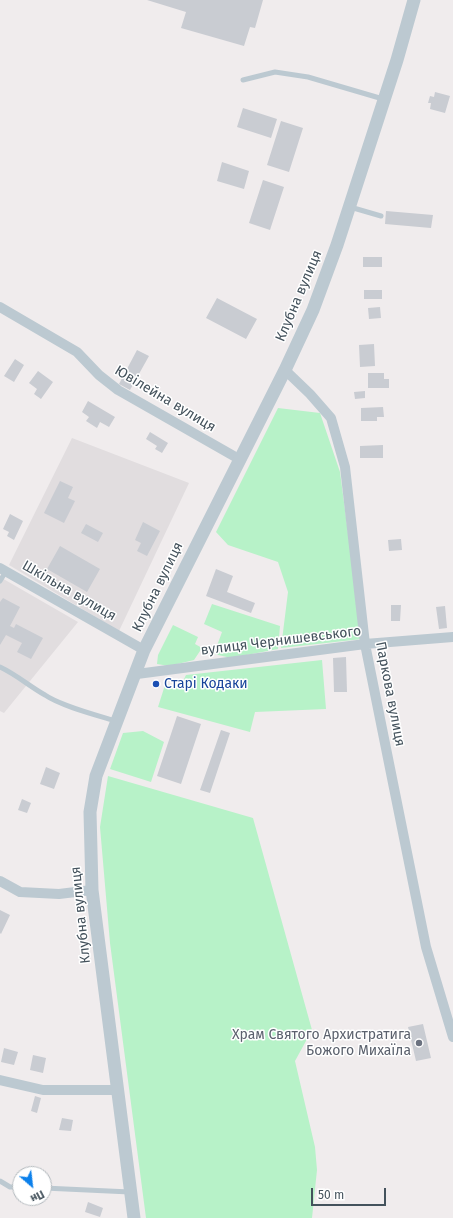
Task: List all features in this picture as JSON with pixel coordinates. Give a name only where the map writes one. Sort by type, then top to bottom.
[{"type":"street","name":"Клубна вулиця","points":[[134,1218],[92,890],[90,812],[96,776],[116,721],[137,674],[144,650],[285,370],[313,310],[350,207],[414,0]]},
{"type":"street","name":"Ювілейна вулиця","points":[[0,307],[78,352],[99,375],[118,390],[239,459]]},
{"type":"street","name":"Паркова вулиця","points":[[285,370],[331,418],[345,467],[365,644],[426,947],[453,1037]]},
{"type":"street","name":"Шкільна вулиця","points":[[3,570],[144,650]]},
{"type":"street","name":"вулиця Чернишевського","points":[[137,674],[365,644],[453,637]]},
{"type":"street","points":[[0,881],[20,892],[59,894],[92,890]]},
{"type":"street","points":[[0,1080],[43,1090],[117,1090]]},
{"type":"lane","points":[[243,80],[275,72],[308,77],[384,99]]},
{"type":"lane","points":[[350,207],[381,216]]},
{"type":"lane","points":[[0,581],[3,570]]},
{"type":"lane","points":[[0,667],[15,674],[46,696],[116,721]]},
{"type":"lane","points":[[0,1181],[12,1187]]},
{"type":"lane","points":[[52,1188],[131,1192]]},
{"type":"shaded area","points":[[72,438],[189,483],[119,631],[9,565]]},
{"type":"shaded area","points":[[0,577],[78,622],[4,713],[0,711]]},
{"type":"green space","points":[[278,408],[320,413],[340,472],[362,639],[281,648],[288,592],[278,562],[228,545],[216,532]]},
{"type":"green space","points":[[212,604],[280,626],[278,649],[231,658],[214,654],[222,632],[204,624]]},
{"type":"green space","points":[[173,625],[198,637],[195,644],[202,648],[194,660],[169,666],[157,664],[158,655]]},
{"type":"green space","points":[[322,660],[326,709],[255,712],[250,732],[158,707],[165,685],[180,687],[186,675]]},
{"type":"green space","points":[[143,731],[164,742],[151,782],[110,769],[123,733]]},
{"type":"green space","points":[[108,776],[253,818],[312,1030],[295,1061],[315,1147],[317,1170],[312,1218],[146,1218],[110,943],[100,827]]},
{"type":"building","points":[[147,0],[263,0],[255,28],[250,27],[244,46],[181,28],[186,12]]},
{"type":"building","points":[[435,92],[450,96],[445,113],[430,109],[431,103],[428,103],[430,96],[434,97]]},
{"type":"building","points":[[243,108],[277,119],[271,138],[237,127]]},
{"type":"building","points":[[281,121],[303,128],[289,172],[267,165]]},
{"type":"building","points":[[222,162],[249,171],[244,189],[217,181]]},
{"type":"building","points":[[263,180],[284,187],[270,230],[249,223]]},
{"type":"building","points":[[386,211],[433,215],[431,228],[385,224]]},
{"type":"building","points":[[363,257],[382,257],[382,267],[363,267]]},
{"type":"building","points":[[364,290],[382,290],[382,299],[364,299]]},
{"type":"building","points":[[217,298],[257,319],[246,339],[206,318]]},
{"type":"building","points":[[380,307],[381,318],[369,319],[368,308]]},
{"type":"building","points":[[374,344],[375,366],[360,367],[359,345]]},
{"type":"building","points":[[137,350],[149,356],[130,390],[119,384]]},
{"type":"building","points":[[15,359],[24,365],[14,382],[4,376]]},
{"type":"building","points":[[38,371],[53,382],[41,399],[34,394],[37,389],[29,383]]},
{"type":"building","points":[[368,373],[384,373],[384,379],[389,379],[389,388],[368,388]]},
{"type":"building","points":[[365,391],[365,398],[355,399],[354,392]]},
{"type":"building","points":[[88,401],[115,417],[109,427],[100,422],[97,428],[86,421],[89,417],[82,412]]},
{"type":"building","points":[[383,407],[384,417],[377,417],[377,421],[361,421],[361,408]]},
{"type":"building","points":[[150,432],[168,443],[162,453],[155,449],[157,446],[146,439]]},
{"type":"building","points":[[383,445],[383,458],[360,458],[360,446]]},
{"type":"building","points":[[60,481],[73,487],[68,498],[75,501],[64,523],[44,513]]},
{"type":"building","points":[[10,514],[23,521],[14,540],[7,536],[9,532],[3,529]]},
{"type":"building","points":[[143,522],[160,531],[147,556],[137,551],[141,543],[135,540]]},
{"type":"building","points":[[86,524],[103,533],[98,542],[81,533]]},
{"type":"building","points":[[401,539],[402,550],[389,551],[388,540]]},
{"type":"building","points":[[60,546],[100,569],[87,592],[47,569]]},
{"type":"building","points":[[216,569],[233,576],[227,592],[255,603],[251,613],[206,596]]},
{"type":"building","points":[[3,598],[20,607],[10,626],[14,628],[16,624],[43,638],[31,659],[17,652],[22,643],[6,635],[0,645],[0,602]]},
{"type":"building","points":[[391,605],[401,605],[400,621],[391,621]]},
{"type":"building","points":[[445,606],[447,628],[439,629],[436,607]]},
{"type":"building","points":[[346,657],[347,692],[334,692],[333,658]]},
{"type":"building","points":[[177,716],[201,724],[181,784],[157,776]]},
{"type":"building","points":[[221,730],[230,733],[210,793],[200,790]]},
{"type":"building","points":[[46,767],[60,773],[54,789],[40,784]]},
{"type":"building","points":[[22,799],[31,803],[27,813],[18,810]]},
{"type":"building","points":[[0,910],[10,915],[1,934],[0,933]]},
{"type":"building","name":"Храм Святого Архистратига Божого Михаїла","points":[[423,1024],[431,1058],[416,1061],[408,1027]]},
{"type":"building","points":[[4,1048],[18,1052],[14,1065],[1,1062]]},
{"type":"building","points":[[33,1055],[46,1058],[43,1073],[30,1070]]},
{"type":"building","points":[[35,1096],[41,1098],[37,1113],[31,1111]]},
{"type":"building","points":[[62,1118],[73,1120],[71,1131],[59,1130]]},
{"type":"building","points":[[88,1202],[103,1208],[100,1217],[85,1212]]},
{"type":"place","name":"Старі Кодаки","points":[[156,684]]},
{"type":"place","name":"Храм Святого Архистратига Божого Михаїла","points":[[419,1043]]}]
